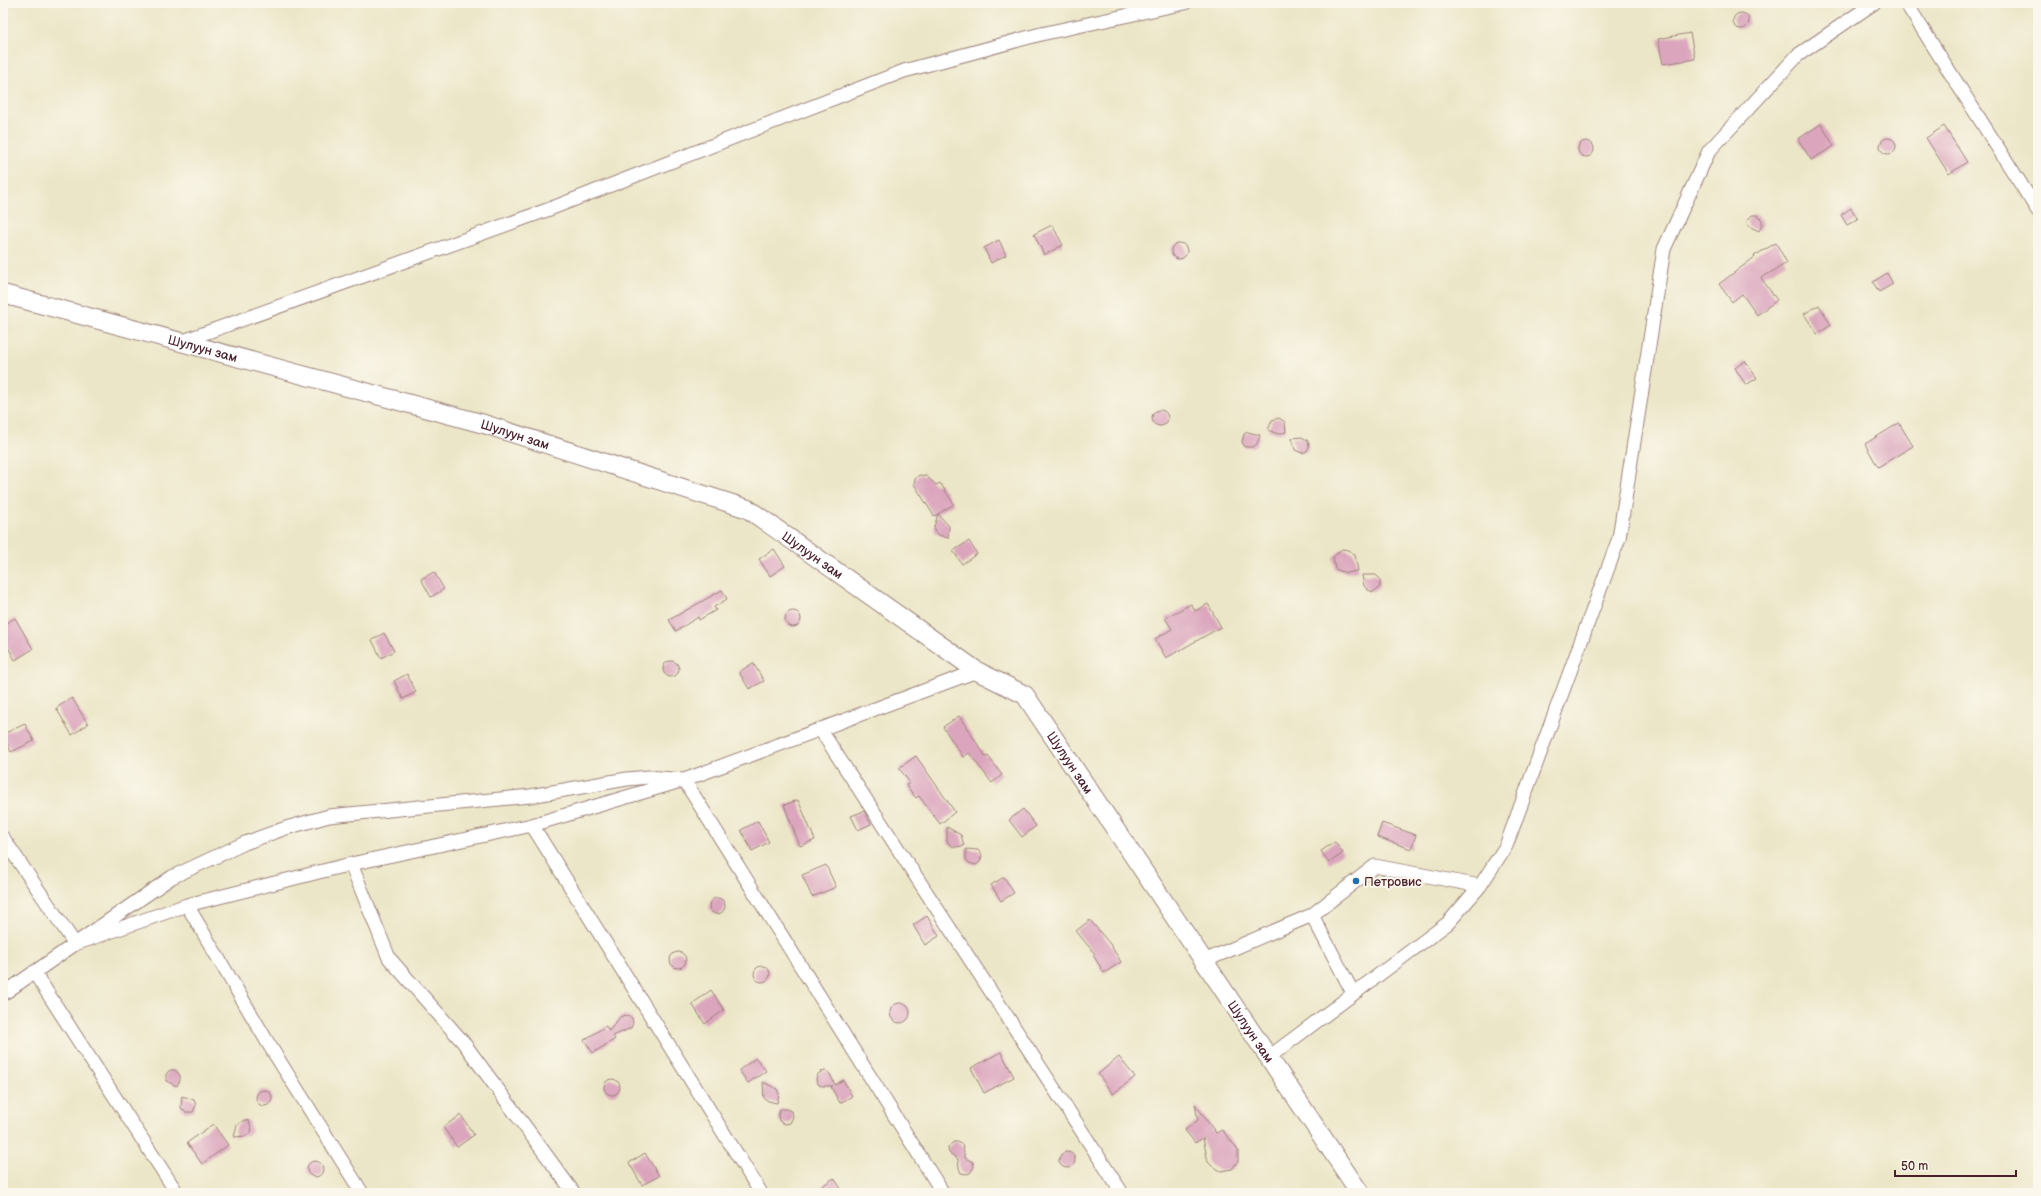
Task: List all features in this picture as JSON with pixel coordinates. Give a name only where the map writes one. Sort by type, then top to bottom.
[{"type":"street","points":[[180,342],[547,210],[904,71],[1041,34],[1185,3]]},
{"type":"street","points":[[1269,1057],[1448,923],[1480,886],[1506,846],[1619,538],[1664,249],[1709,151],[1798,55],[1874,3]]},
{"type":"street","points":[[1906,3],[2038,211]]},
{"type":"street","name":"Шулуун зам","points":[[3,294],[484,424],[748,509],[977,671],[1025,694],[1360,1193]]},
{"type":"street","points":[[74,944],[187,906],[351,864],[532,825],[684,780],[977,671]]},
{"type":"street","points":[[820,729],[1122,1193]]},
{"type":"street","points":[[3,994],[172,877],[245,843],[286,828],[329,816],[530,796],[627,779],[649,777],[684,780]]},
{"type":"street","points":[[684,780],[943,1193]]},
{"type":"street","points":[[532,825],[761,1193]]},
{"type":"street","points":[[3,838],[74,944]]},
{"type":"street","points":[[351,864],[389,958],[463,1042],[574,1193]]},
{"type":"street","points":[[1204,961],[1312,915],[1375,866],[1480,886]]},
{"type":"street","points":[[187,906],[268,1043],[362,1193]]},
{"type":"street","points":[[1312,915],[1353,993]]},
{"type":"street","points":[[34,972],[177,1193]]},
{"type":"building","points":[[1741,13],[1748,18],[1749,21],[1744,28],[1741,29],[1734,24],[1733,21],[1738,14]]},
{"type":"building","points":[[1690,33],[1695,59],[1663,64],[1658,39]]},
{"type":"building","points":[[1821,124],[1834,146],[1811,160],[1798,139]]},
{"type":"building","points":[[1944,126],[1967,162],[1949,174],[1926,138]]},
{"type":"building","points":[[1888,138],[1895,143],[1896,146],[1891,153],[1888,154],[1881,149],[1880,146],[1885,139]]},
{"type":"building","points":[[1586,141],[1593,146],[1594,149],[1589,156],[1586,157],[1579,152],[1578,149],[1583,142]]},
{"type":"building","points":[[1851,208],[1858,219],[1847,225],[1841,215]]},
{"type":"building","points":[[1752,215],[1757,215],[1762,220],[1762,225],[1759,231],[1748,226],[1747,221]]},
{"type":"building","points":[[1052,225],[1063,245],[1044,255],[1034,234]]},
{"type":"building","points":[[999,240],[1006,255],[991,263],[984,248]]},
{"type":"building","points":[[1179,243],[1186,248],[1187,251],[1182,258],[1179,259],[1172,254],[1171,251],[1176,244]]},
{"type":"building","points":[[1776,243],[1787,263],[1761,278],[1777,300],[1757,315],[1742,294],[1732,302],[1719,284],[1755,257],[1754,256]]},
{"type":"building","points":[[1887,273],[1893,284],[1879,292],[1873,282]]},
{"type":"building","points":[[1819,305],[1831,325],[1817,334],[1804,314]]},
{"type":"building","points":[[1745,361],[1757,378],[1746,385],[1735,368]]},
{"type":"building","points":[[1160,410],[1166,412],[1168,418],[1166,424],[1160,426],[1154,424],[1152,418],[1154,412]]},
{"type":"building","points":[[1279,418],[1285,422],[1286,432],[1278,434],[1268,430],[1272,420]]},
{"type":"building","points":[[1899,423],[1913,446],[1878,467],[1865,444]]},
{"type":"building","points":[[1248,432],[1260,435],[1257,444],[1253,447],[1245,447],[1242,442],[1244,434]]},
{"type":"building","points":[[1302,437],[1308,441],[1309,446],[1307,451],[1302,453],[1295,450],[1292,438]]},
{"type":"building","points":[[919,475],[926,476],[936,485],[940,483],[954,504],[934,516],[914,484],[915,479]]},
{"type":"building","points":[[938,514],[949,526],[948,538],[935,532],[934,527]]},
{"type":"building","points":[[969,541],[977,554],[962,564],[953,551]]},
{"type":"building","points":[[774,549],[785,566],[770,576],[759,559]]},
{"type":"building","points":[[1342,549],[1349,550],[1355,555],[1358,571],[1346,573],[1335,569],[1333,557]]},
{"type":"building","points":[[434,572],[444,589],[431,597],[421,579]]},
{"type":"building","points":[[1362,575],[1376,575],[1380,579],[1380,587],[1373,592],[1368,590],[1364,586]]},
{"type":"building","points":[[722,590],[727,599],[714,607],[716,610],[699,620],[698,617],[676,631],[669,620]]},
{"type":"building","points":[[1191,604],[1195,611],[1208,604],[1221,627],[1166,658],[1155,639],[1172,629],[1165,618]]},
{"type":"building","points":[[793,611],[800,616],[801,619],[796,626],[793,627],[786,622],[785,619],[790,612]]},
{"type":"building","points":[[15,618],[33,649],[15,660],[3,638],[3,625]]},
{"type":"building","points":[[384,633],[394,651],[381,658],[372,640]]},
{"type":"building","points":[[671,661],[678,666],[679,669],[674,676],[671,677],[664,672],[663,669],[668,662]]},
{"type":"building","points":[[753,663],[764,681],[749,689],[739,672]]},
{"type":"building","points":[[407,674],[416,692],[403,699],[394,681]]},
{"type":"building","points":[[72,698],[88,724],[72,735],[56,708]]},
{"type":"building","points":[[959,716],[986,757],[988,756],[1002,775],[992,783],[969,753],[963,757],[943,727]]},
{"type":"building","points":[[25,724],[34,741],[11,752],[3,734]]},
{"type":"building","points":[[916,756],[955,812],[940,824],[919,796],[916,798],[906,785],[910,783],[899,768]]},
{"type":"building","points":[[798,800],[815,840],[800,846],[784,805]]},
{"type":"building","points":[[1023,809],[1036,826],[1022,837],[1009,820]]},
{"type":"building","points":[[864,811],[871,824],[858,830],[851,816]]},
{"type":"building","points":[[758,821],[769,842],[752,851],[741,830]]},
{"type":"building","points":[[1382,823],[1416,835],[1411,849],[1377,837]]},
{"type":"building","points":[[947,827],[961,835],[964,846],[954,847],[950,845],[947,841]]},
{"type":"building","points":[[1335,842],[1343,853],[1329,863],[1321,851]]},
{"type":"building","points":[[966,849],[978,850],[982,855],[980,862],[976,865],[969,863],[966,859]]},
{"type":"building","points":[[826,865],[836,887],[812,897],[802,875]]},
{"type":"building","points":[[1004,877],[1014,893],[1001,901],[991,885]]},
{"type":"building","points":[[717,898],[724,903],[725,906],[720,913],[717,914],[710,909],[709,906],[714,899]]},
{"type":"building","points":[[927,916],[939,936],[925,945],[913,925]]},
{"type":"building","points":[[1090,920],[1110,944],[1121,962],[1104,973],[1093,955],[1095,954],[1076,931]]},
{"type":"building","points":[[678,952],[685,957],[686,960],[681,967],[678,968],[671,963],[670,960],[675,953]]},
{"type":"building","points":[[762,966],[769,971],[770,974],[765,981],[762,982],[755,977],[754,974],[759,967]]},
{"type":"building","points":[[711,990],[724,1010],[705,1024],[692,1004]]},
{"type":"building","points":[[900,1003],[907,1006],[910,1013],[907,1020],[900,1023],[893,1020],[890,1013],[893,1006]]},
{"type":"building","points":[[625,1015],[632,1018],[633,1023],[631,1028],[613,1036],[615,1039],[593,1053],[584,1040],[606,1026],[609,1031],[620,1017]]},
{"type":"building","points":[[1001,1052],[1014,1077],[984,1093],[971,1068]]},
{"type":"building","points":[[1119,1057],[1135,1077],[1113,1094],[1098,1074]]},
{"type":"building","points":[[756,1058],[766,1071],[748,1083],[739,1070]]},
{"type":"building","points":[[170,1070],[175,1070],[180,1075],[180,1080],[177,1086],[166,1081],[166,1074]]},
{"type":"building","points":[[826,1071],[830,1074],[835,1085],[843,1080],[852,1096],[840,1103],[831,1087],[833,1086],[819,1085],[816,1080],[817,1075]]},
{"type":"building","points":[[612,1079],[619,1084],[620,1087],[615,1094],[612,1095],[605,1090],[604,1087],[609,1080]]},
{"type":"building","points":[[763,1082],[777,1089],[779,1094],[777,1103],[768,1101],[764,1098]]},
{"type":"building","points":[[264,1090],[271,1095],[272,1098],[267,1105],[264,1106],[257,1101],[256,1098],[261,1091]]},
{"type":"building","points":[[182,1096],[194,1100],[196,1105],[193,1112],[185,1112],[181,1108]]},
{"type":"building","points":[[1195,1104],[1216,1133],[1222,1130],[1236,1147],[1238,1151],[1238,1161],[1232,1169],[1221,1171],[1212,1166],[1208,1162],[1203,1138],[1195,1143],[1185,1130],[1198,1120]]},
{"type":"building","points":[[780,1109],[787,1109],[792,1112],[793,1117],[790,1123],[785,1124],[779,1121],[778,1116]]},
{"type":"building","points":[[461,1115],[474,1135],[457,1147],[443,1127]]},
{"type":"building","points":[[244,1120],[249,1121],[252,1131],[246,1136],[234,1137],[237,1125]]},
{"type":"building","points":[[213,1124],[228,1145],[202,1164],[187,1143]]},
{"type":"building","points":[[953,1142],[962,1144],[965,1158],[973,1162],[974,1167],[970,1173],[961,1173],[958,1159],[949,1153],[948,1148]]},
{"type":"building","points":[[1067,1152],[1074,1157],[1075,1160],[1070,1167],[1067,1168],[1060,1163],[1059,1160],[1064,1153]]},
{"type":"building","points":[[645,1153],[659,1176],[642,1185],[629,1163]]},
{"type":"building","points":[[315,1161],[322,1166],[323,1169],[318,1176],[315,1177],[308,1172],[307,1169],[312,1162]]},
{"type":"building","points":[[834,1178],[844,1193],[811,1193]]},
{"type":"place","name":"Петровис","points":[[1356,881]]}]
